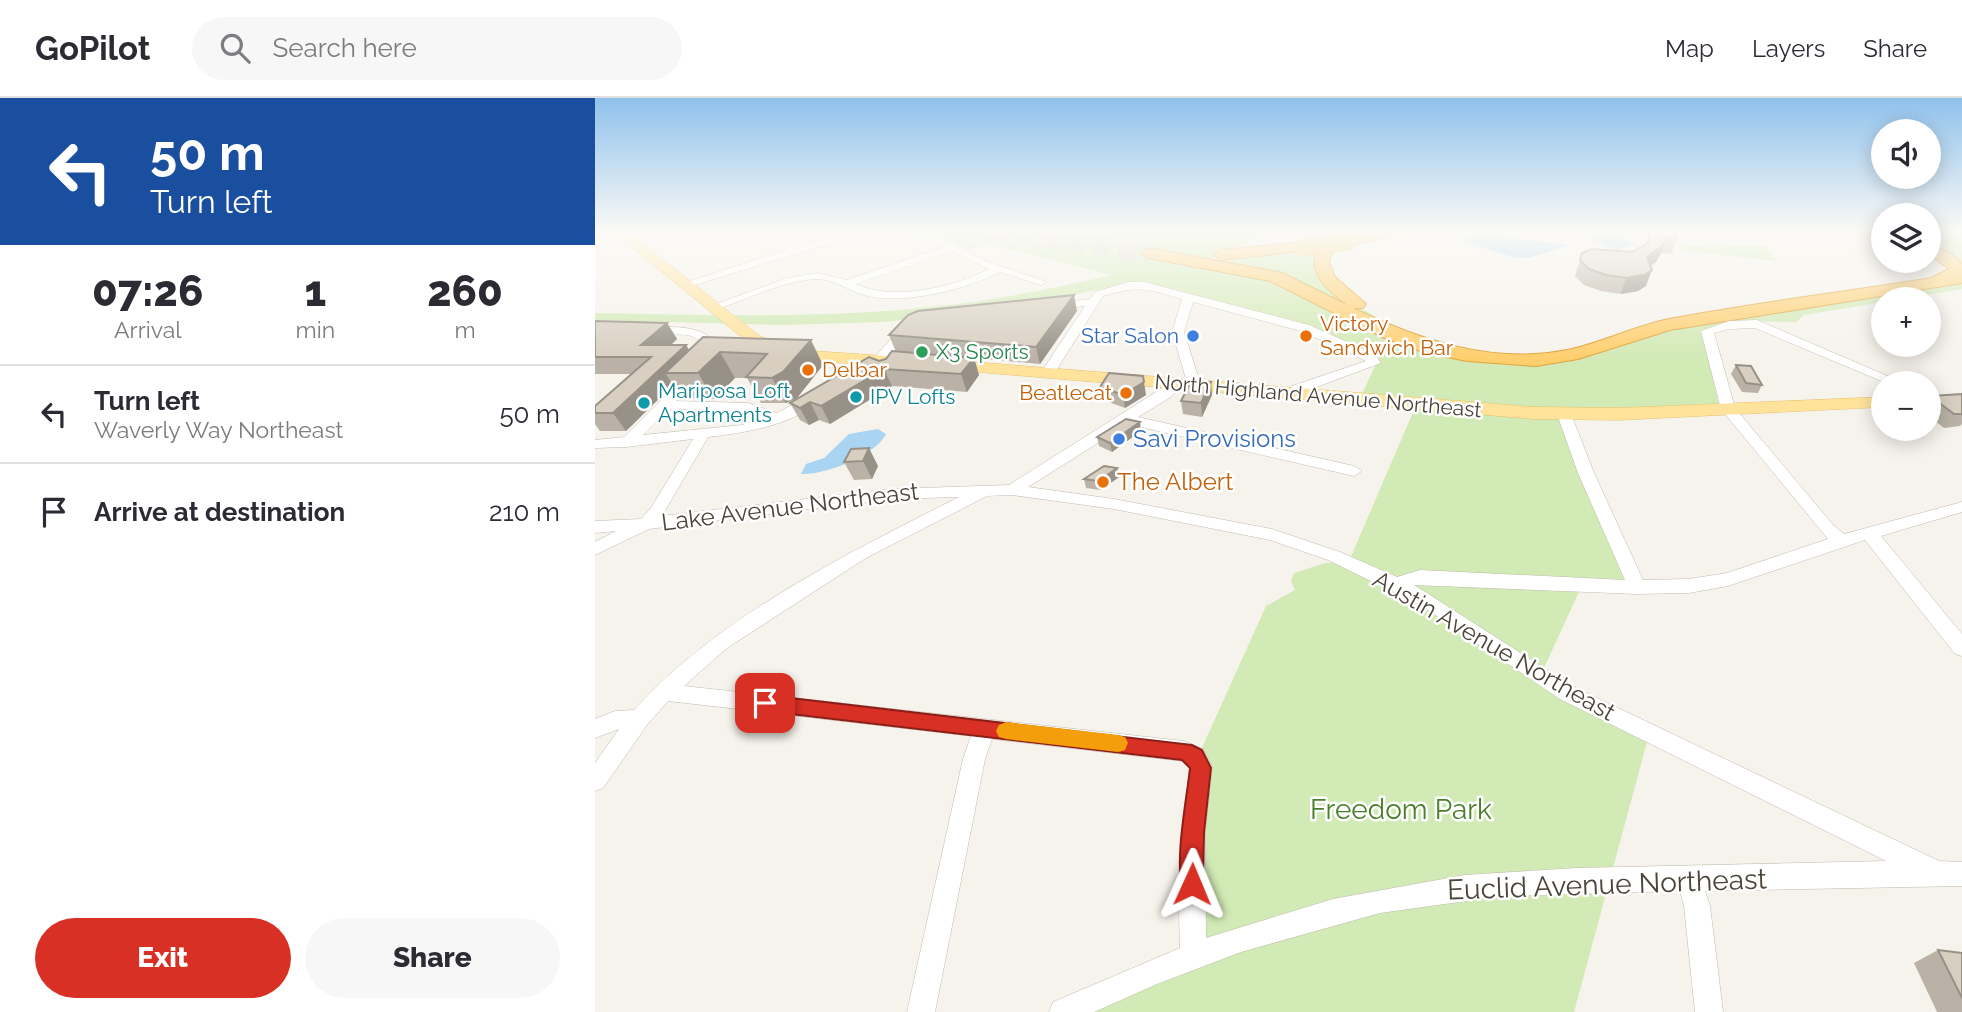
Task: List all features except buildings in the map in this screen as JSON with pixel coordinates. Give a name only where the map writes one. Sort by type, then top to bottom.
[{"type":"highway","points":[[1257,274],[1286,281],[1404,339],[1439,350],[1536,360],[1571,355],[1667,325],[1962,278]]},
{"type":"highway","points":[[1325,274],[1337,289],[1405,332],[1445,347],[1484,356]]},
{"type":"highway","points":[[1929,283],[1953,274]]},
{"type":"main road","points":[[670,274],[714,307]]},
{"type":"main road","name":"North Highland Avenue Northeast","points":[[714,307],[755,340],[794,352],[1047,374],[1565,414],[1871,403]]},
{"type":"street","points":[[684,285],[721,274]]},
{"type":"street","points":[[849,283],[876,274]]},
{"type":"street","points":[[714,307],[806,277],[829,276],[875,295],[967,283],[989,274]]},
{"type":"street","points":[[1011,274],[1041,282]]},
{"type":"street","points":[[1047,374],[1093,302],[1108,290],[1128,285],[1144,285],[1188,299],[1305,328],[1369,357],[1374,363],[1297,389],[1295,394]]},
{"type":"street","points":[[1188,299],[1178,332],[1194,386]]},
{"type":"street","points":[[1045,307],[1093,302]]},
{"type":"street","points":[[851,377],[880,360],[909,326],[921,322]]},
{"type":"street","points":[[1842,541],[1827,529],[1728,409],[1707,331],[1757,324],[1871,372]]},
{"type":"street","points":[[626,443],[710,359],[713,346],[706,337],[691,332],[637,331]]},
{"type":"street","points":[[1012,490],[1166,394],[1175,384]]},
{"type":"street","points":[[595,444],[702,435],[751,427],[778,418],[829,390]]},
{"type":"street","points":[[664,405],[748,407],[778,418]]},
{"type":"street","points":[[1565,414],[1586,472],[1637,587]]},
{"type":"street","points":[[1126,419],[1354,471]]},
{"type":"street","points":[[595,549],[646,524],[657,512],[702,435]]},
{"type":"street","name":"Austin Avenue Northeast","points":[[985,491],[1012,490],[1127,506],[1272,535],[1334,556],[1429,601],[1567,693],[1949,874]]},
{"type":"street","points":[[595,780],[639,719],[663,692],[720,643],[816,581],[899,533],[985,491]]},
{"type":"street","name":"Lake Avenue Northeast","points":[[595,527],[646,524],[891,494],[985,491]]},
{"type":"street","points":[[1399,585],[1408,579],[1419,577],[1637,587],[1689,586],[1728,579],[1842,541],[1962,507]]},
{"type":"street","points":[[1869,533],[1962,649]]},
{"type":"street","points":[[663,692],[1184,751],[1195,756],[1201,768],[1193,833],[1191,910],[1194,954]]},
{"type":"street","points":[[595,729],[615,720],[639,719]]},
{"type":"street","points":[[921,1012],[974,760],[985,729]]},
{"type":"street","name":"Euclid Avenue Northeast","points":[[1063,1012],[1194,954],[1321,914],[1430,892],[1536,881],[1949,874]]},
{"type":"street","points":[[1688,878],[1697,906],[1709,1012]]},
{"type":"green space","name":"Freedom Park","points":[[1107,274],[1263,275],[1380,331],[1522,362],[1638,335],[1871,295],[1871,304],[1804,315],[1796,322],[1747,321],[1702,331],[1719,404],[1562,410],[1630,580],[1583,583],[1544,668],[1650,731],[1574,1012],[1051,1012],[1206,937],[1196,761],[1266,606],[1295,590],[1291,581],[1294,573],[1350,559],[1417,403],[1360,398],[1379,358],[1313,327],[1138,281],[1054,299],[944,316],[881,322],[782,325],[595,320],[595,313],[854,313],[962,303],[1112,275]]},
{"type":"green space","points":[[1252,274],[1332,274],[1351,302],[1399,331],[1332,302]]},
{"type":"green space","name":"Freedom Park","points":[[1957,274],[1962,274],[1962,289],[1941,292],[1941,287],[1921,287],[1950,282]]},
{"type":"water","points":[[878,429],[886,434],[861,457],[836,468],[801,474],[806,464],[824,458],[849,434]]},
{"type":"slow traffic","points":[[1006,731],[1118,743]]},
{"type":"place","name":"Star Salon","points":[[1193,336]]},
{"type":"place","name":"Victory Sandwich Bar","points":[[1306,336]]},
{"type":"place","name":"X3 Sports","points":[[922,352]]},
{"type":"place","name":"Delbar","points":[[808,370]]},
{"type":"place","name":"Beatlecat","points":[[1126,393]]},
{"type":"place","name":"IPV Lofts","points":[[856,397]]},
{"type":"place","name":"Mariposa Loft Apartments","points":[[644,403]]},
{"type":"place","name":"Savi Provisions","points":[[1119,439]]},
{"type":"place","name":"The Albert","points":[[1103,482]]},
{"type":"route","points":[[765,703],[1184,751],[1195,756],[1201,768],[1193,833],[1192,884]]}]
